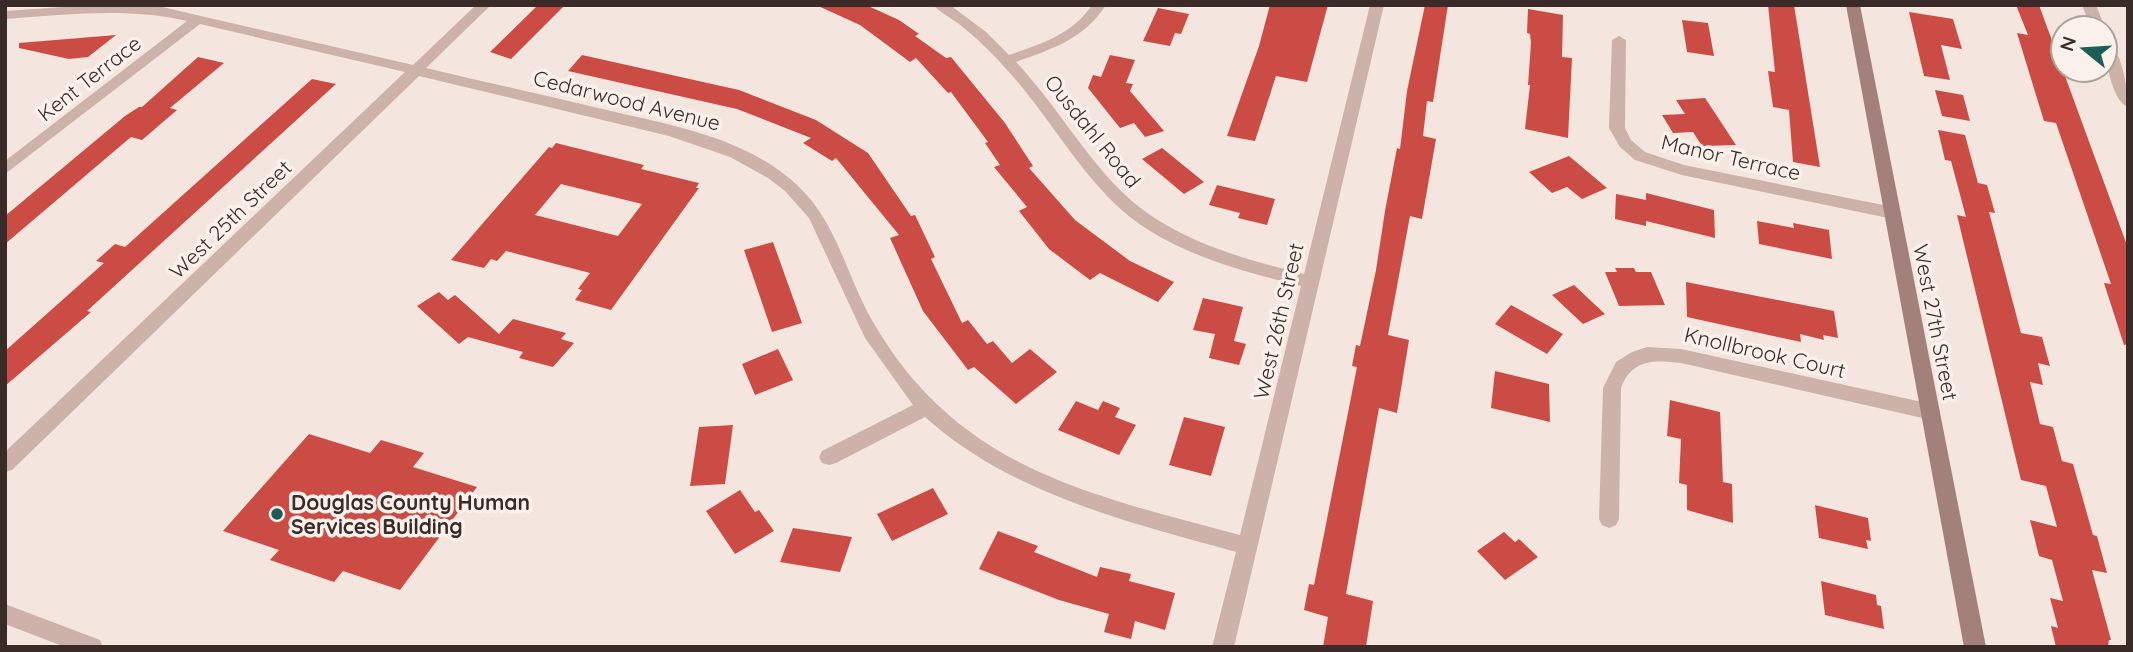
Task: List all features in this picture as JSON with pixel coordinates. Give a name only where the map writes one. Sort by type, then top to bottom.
[{"type":"street","name":"West 25th Street","points":[[5,464],[484,5]]},
{"type":"street","name":"Ousdahl Road","points":[[940,5],[976,30],[1009,60],[1107,186],[1136,212],[1186,243],[1221,257],[1311,282]]},
{"type":"street","points":[[1009,60],[1073,34],[1087,23],[1099,5]]},
{"type":"street","name":"West 26th Street","points":[[1223,647],[1377,5]]},
{"type":"street","name":"West 27th Street","points":[[1853,5],[1975,647]]},
{"type":"street","name":"Cedarwood Avenue","points":[[5,15],[135,8],[198,19],[706,140],[753,161],[792,189],[820,220],[857,307],[878,345],[927,408],[991,456],[1056,490],[1247,546]]},
{"type":"street","name":"Kent Terrace","points":[[5,169],[198,19]]},
{"type":"street","name":"Manor Terrace","points":[[1619,40],[1618,128],[1625,143],[1640,156],[1682,170],[1893,213]]},
{"type":"street","points":[[2119,80],[2128,102]]},
{"type":"street","name":"Knollbrook Court","points":[[1609,519],[1612,388],[1616,373],[1625,363],[1639,355],[1662,353],[1681,356],[1930,412]]},
{"type":"street","points":[[829,457],[927,408]]},
{"type":"street","points":[[5,614],[92,647]]},
{"type":"building","points":[[538,5],[565,5],[511,59],[490,52]]},
{"type":"building","points":[[816,5],[866,5],[899,20],[919,34],[915,36],[946,58],[951,57],[1005,123],[1033,166],[1029,168],[1075,220],[1130,261],[1174,282],[1158,302],[1100,273],[1090,280],[1049,249],[1019,211],[1027,207],[994,167],[1000,165],[985,143],[988,142],[951,92],[948,93],[916,58],[910,62],[860,25]]},
{"type":"building","points":[[1270,5],[1328,5],[1307,82],[1276,76],[1255,141],[1227,136],[1259,46]]},
{"type":"building","points":[[1425,5],[1448,5],[1433,102],[1427,101],[1423,136],[1436,139],[1422,219],[1410,216],[1388,335],[1409,340],[1397,413],[1379,408],[1346,594],[1373,601],[1366,647],[1323,647],[1328,617],[1304,610],[1309,584],[1314,585],[1357,367],[1352,366],[1356,345],[1360,346],[1376,270]]},
{"type":"building","points":[[1768,5],[1794,5],[1820,167],[1793,162],[1789,110],[1773,107],[1768,71],[1775,72]]},
{"type":"building","points":[[2016,5],[2039,5],[2049,32],[2049,84],[2068,84],[2128,248],[2128,344],[2124,345],[2104,283],[2111,284],[2056,123],[2044,121],[2017,33],[2028,35]]},
{"type":"building","points":[[1158,8],[1189,14],[1181,34],[1175,33],[1170,46],[1143,41]]},
{"type":"building","points":[[1528,9],[1563,15],[1562,57],[1572,58],[1568,138],[1525,129],[1530,85],[1531,43],[1530,34],[1527,33]]},
{"type":"building","points":[[1909,12],[1953,19],[1962,49],[1941,45],[1950,80],[1924,76]]},
{"type":"building","points":[[1682,20],[1708,23],[1714,56],[1687,52]]},
{"type":"building","points":[[116,35],[88,57],[69,59],[19,48],[19,43]]},
{"type":"building","points":[[582,55],[739,90],[816,120],[868,153],[911,216],[915,215],[935,257],[931,259],[962,323],[968,320],[987,344],[993,341],[1012,363],[1030,349],[1057,372],[1016,404],[974,367],[968,370],[923,311],[890,238],[899,235],[836,158],[832,161],[803,143],[811,138],[737,109],[568,71]]},
{"type":"building","points":[[1110,55],[1135,60],[1126,83],[1133,84],[1130,91],[1164,131],[1145,137],[1134,123],[1120,128],[1088,88],[1093,75],[1101,77]]},
{"type":"building","points":[[198,57],[224,63],[170,108],[177,110],[142,140],[131,137],[5,244],[5,216],[125,116],[142,107]]},
{"type":"building","points":[[312,79],[336,84],[87,311],[91,312],[5,386],[5,351],[104,263],[96,261],[115,244],[125,247]]},
{"type":"building","points":[[1935,90],[1963,95],[1970,121],[1942,116]]},
{"type":"building","points":[[1705,98],[1736,145],[1702,146],[1693,132],[1673,133],[1662,115],[1685,114],[1676,100]]},
{"type":"building","points":[[1938,130],[1965,135],[1978,183],[1987,185],[1995,213],[1989,212],[2021,333],[2042,337],[2050,366],[2038,363],[2043,385],[2030,382],[2040,424],[2053,427],[2062,461],[2073,464],[2093,535],[2097,536],[2107,573],[2092,570],[2111,640],[2108,647],[2056,647],[2051,626],[2058,628],[2050,598],[2063,601],[2052,560],[2039,556],[2030,520],[2057,527],[2046,486],[2021,480],[1957,215],[1966,217],[1951,161],[1945,160]]},
{"type":"building","points":[[556,143],[644,165],[641,169],[699,183],[696,188],[699,188],[611,310],[575,300],[582,290],[578,289],[590,273],[506,251],[497,261],[491,259],[484,268],[451,260],[549,147],[552,148]],"holes":[[[561,184],[642,204],[618,236],[535,215]]]},
{"type":"building","points":[[1162,148],[1204,182],[1184,194],[1142,159]]},
{"type":"building","points":[[1569,156],[1607,188],[1582,199],[1567,187],[1552,193],[1529,172]]},
{"type":"building","points":[[1217,185],[1275,199],[1267,225],[1238,218],[1240,213],[1209,205]]},
{"type":"building","points":[[1646,193],[1714,210],[1715,238],[1646,221],[1646,226],[1615,219],[1616,194],[1646,200]]},
{"type":"building","points":[[1757,221],[1794,228],[1793,223],[1829,230],[1832,259],[1759,244]]},
{"type":"building","points":[[773,242],[802,323],[772,332],[744,250]]},
{"type":"building","points":[[1615,268],[1651,272],[1665,305],[1619,306],[1605,272],[1617,272]]},
{"type":"building","points":[[1686,282],[1834,311],[1838,338],[1823,335],[1824,340],[1800,334],[1801,342],[1687,317]]},
{"type":"building","points":[[1574,285],[1605,314],[1583,324],[1552,295]]},
{"type":"building","points":[[439,292],[448,300],[455,295],[499,334],[513,319],[566,333],[561,339],[574,343],[553,367],[519,358],[523,352],[468,337],[459,344],[417,306]]},
{"type":"building","points":[[1203,298],[1243,307],[1234,341],[1246,344],[1239,365],[1209,358],[1215,334],[1193,330]]},
{"type":"building","points":[[1511,305],[1563,334],[1547,354],[1495,324]]},
{"type":"building","points":[[778,349],[793,380],[755,395],[742,364]]},
{"type":"building","points":[[1495,371],[1549,384],[1550,422],[1491,408]]},
{"type":"building","points":[[1670,400],[1720,412],[1723,482],[1732,484],[1733,523],[1687,510],[1687,485],[1679,483],[1681,439],[1667,436]]},
{"type":"building","points":[[1076,401],[1098,410],[1103,401],[1120,408],[1115,417],[1136,425],[1119,455],[1058,430]]},
{"type":"building","points":[[1184,417],[1225,427],[1211,476],[1169,465]]},
{"type":"building","points":[[733,425],[725,484],[690,486],[699,427]]},
{"type":"building","name":"Douglas County Human Services Building","points":[[309,434],[370,453],[381,440],[424,453],[413,467],[477,487],[400,590],[343,571],[334,582],[270,560],[279,550],[223,531]]},
{"type":"building","points":[[933,488],[948,514],[892,541],[877,514]]},
{"type":"building","points":[[740,490],[755,512],[759,510],[774,531],[735,554],[706,511]]},
{"type":"building","points":[[1815,505],[1868,518],[1871,541],[1866,540],[1868,549],[1819,538]]},
{"type":"building","points":[[793,528],[852,537],[840,572],[780,562]]},
{"type":"building","points":[[998,531],[1038,546],[1034,552],[1097,577],[1100,567],[1131,574],[1129,581],[1175,593],[1165,630],[1135,621],[1131,639],[1104,632],[1109,614],[1059,600],[979,569]]},
{"type":"building","points":[[1504,532],[1515,542],[1519,539],[1538,557],[1505,580],[1477,551]]},
{"type":"building","points":[[1821,581],[1876,595],[1877,605],[1881,606],[1884,629],[1825,615]]},
{"type":"place","name":"Douglas County Human Services Building","points":[[277,514]]}]
